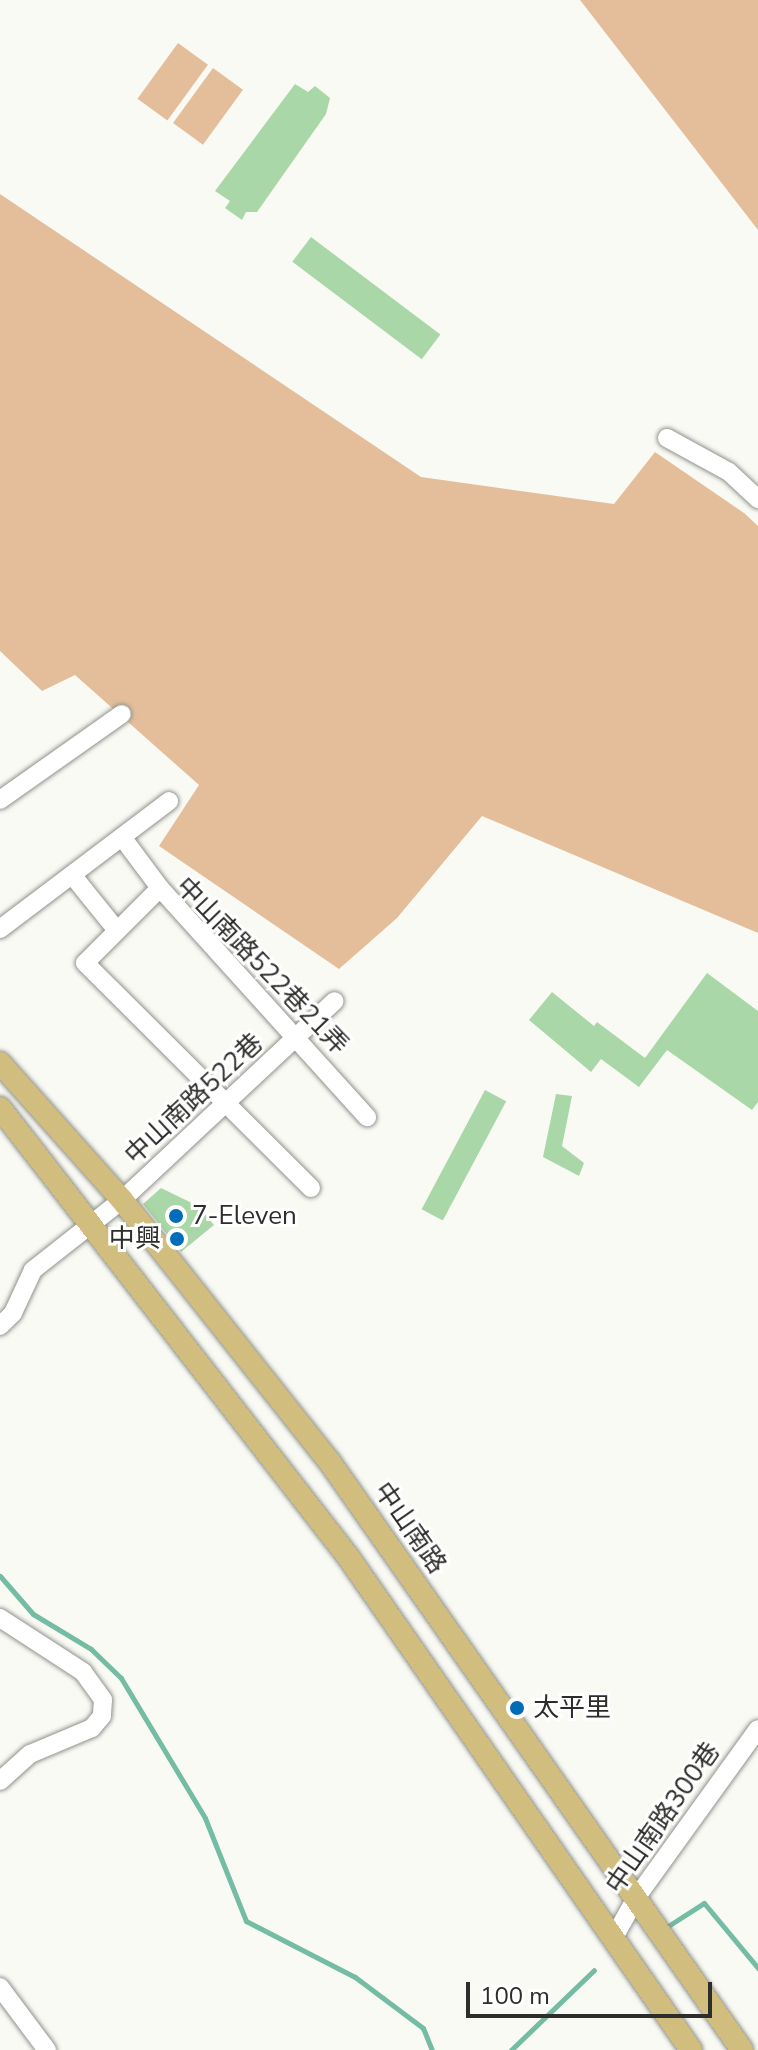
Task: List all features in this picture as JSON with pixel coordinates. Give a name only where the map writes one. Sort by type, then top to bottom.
[{"type":"main road","name":"中山南路","points":[[0,1063],[122,1200],[329,1461],[742,2050]]},
{"type":"main road","points":[[0,1108],[349,1558],[691,2050]]},
{"type":"street","points":[[667,438],[729,472],[758,499]]},
{"type":"street","points":[[0,800],[122,714]]},
{"type":"street","points":[[0,929],[169,801]]},
{"type":"street","points":[[122,837],[160,888]]},
{"type":"street","points":[[73,876],[115,928]]},
{"type":"street","name":"中山南路522巷21弄","points":[[226,1106],[85,963],[115,928],[160,888],[298,1037],[367,1117]]},
{"type":"street","name":"中山南路522巷","points":[[0,1326],[13,1313],[33,1270],[87,1224],[122,1200],[335,1001]]},
{"type":"street","points":[[226,1106],[311,1188]]},
{"type":"street","points":[[0,1618],[83,1672],[103,1700],[102,1716],[92,1728],[30,1754],[0,1781]]},
{"type":"street","name":"中山南路300巷","points":[[613,1939],[636,1898],[758,1729]]},
{"type":"street","points":[[0,1987],[47,2050]]},
{"type":"shaded area","points":[[580,0],[758,0],[758,230]]},
{"type":"shaded area","points":[[178,43],[208,65],[167,121],[137,99]]},
{"type":"shaded area","points":[[213,68],[243,90],[203,145],[173,123]]},
{"type":"shaded area","points":[[0,194],[421,477],[614,504],[655,452],[758,526],[758,933],[482,816],[397,918],[339,969],[159,846],[199,785],[75,675],[42,691],[0,651]]},
{"type":"building","points":[[295,84],[308,92],[315,86],[330,98],[326,114],[257,212],[246,212],[242,220],[225,208],[230,201],[215,191]]},
{"type":"building","points":[[311,237],[440,334],[422,359],[292,262]]},
{"type":"building","points":[[707,973],[758,1011],[758,1102],[752,1110],[667,1050],[639,1087],[601,1059],[591,1072],[529,1020],[552,992],[594,1026],[597,1022],[645,1058]]},
{"type":"building","points":[[485,1090],[506,1101],[443,1220],[422,1209]]},
{"type":"building","points":[[556,1094],[572,1096],[562,1146],[584,1163],[579,1176],[543,1157]]},
{"type":"building","name":"7-Eleven","points":[[161,1188],[198,1206],[214,1225],[181,1252],[143,1204]]},
{"type":"waterway","points":[[0,1576],[33,1614],[91,1649],[121,1678],[205,1818],[246,1921],[355,1977],[423,2028],[432,2050]]},
{"type":"waterway","points":[[665,1928],[704,1903],[758,1968]]},
{"type":"waterway","points":[[511,2050],[594,1970]]},
{"type":"place","name":"7-Eleven","points":[[176,1216]]},
{"type":"place","name":"中興","points":[[177,1239]]},
{"type":"place","name":"太平里","points":[[517,1708]]}]
